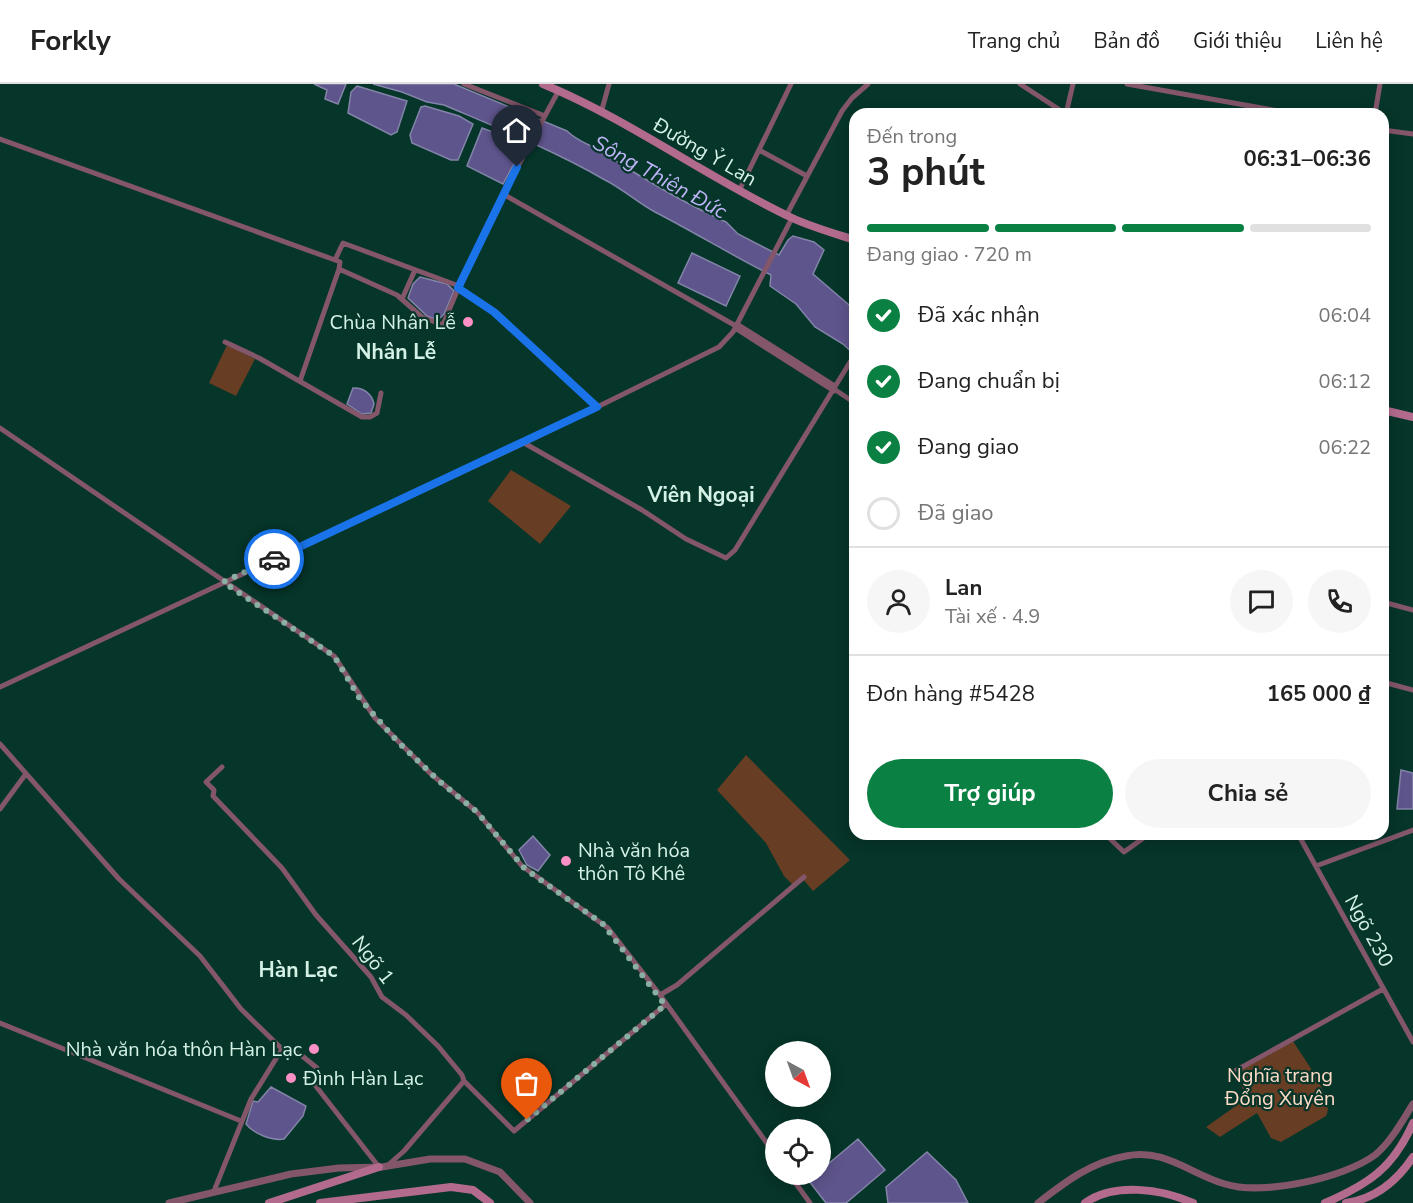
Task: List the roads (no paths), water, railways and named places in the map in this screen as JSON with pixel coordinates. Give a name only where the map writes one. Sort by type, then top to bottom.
[{"type":"main road","name":"Đường Ỷ Lan","points":[[543,84],[601,113],[739,192],[789,217],[849,238]]},
{"type":"main road","points":[[1389,411],[1413,417]]},
{"type":"main road","points":[[1325,1203],[1361,1186],[1383,1171],[1396,1156],[1413,1123]]},
{"type":"main road","points":[[1346,1203],[1383,1189],[1403,1173],[1413,1157]]},
{"type":"main road","points":[[268,1203],[383,1166]]},
{"type":"main road","points":[[320,1203],[451,1187],[473,1190],[490,1203]]},
{"type":"main road","points":[[1085,1203],[1094,1197],[1113,1192],[1135,1191],[1174,1195],[1193,1203]]},
{"type":"street","points":[[464,84],[545,116]]},
{"type":"street","points":[[601,113],[609,84]]},
{"type":"street","points":[[739,192],[791,84]]},
{"type":"street","points":[[0,687],[524,442],[714,350],[726,342],[781,240],[807,176],[842,111],[852,98],[868,84]]},
{"type":"street","points":[[1020,84],[1057,108]]},
{"type":"street","points":[[1067,108],[1073,84]]},
{"type":"street","points":[[1127,84],[1250,108]]},
{"type":"street","points":[[1376,108],[1380,84]]},
{"type":"street","points":[[339,269],[402,299],[422,317],[443,326],[458,287],[559,90]]},
{"type":"street","points":[[1389,131],[1413,134]]},
{"type":"street","points":[[0,140],[335,260],[340,264],[300,381]]},
{"type":"street","points":[[759,150],[807,176]]},
{"type":"street","points":[[504,194],[736,326],[849,399]]},
{"type":"street","points":[[335,260],[343,243],[458,287],[494,312],[597,407]]},
{"type":"street","points":[[402,299],[416,270]]},
{"type":"street","points":[[225,342],[365,418],[373,416],[378,410],[381,393]]},
{"type":"street","points":[[524,442],[642,510],[678,535],[726,558],[735,550],[849,364]]},
{"type":"street","points":[[0,428],[334,656],[360,699],[397,741],[439,781],[477,812],[525,869],[603,924],[660,995],[765,1141]]},
{"type":"street","points":[[1389,604],[1413,610]]},
{"type":"street","points":[[1389,684],[1413,690]]},
{"type":"street","points":[[0,744],[119,879],[200,956],[236,1003],[282,1049],[302,1055],[317,1068],[315,1085],[383,1166]]},
{"type":"street","name":"Ngõ 1","points":[[222,767],[206,782],[214,790],[213,796],[282,868],[305,902],[371,977],[382,997],[406,1015],[438,1046],[460,1072],[464,1081]]},
{"type":"street","points":[[0,809],[25,775]]},
{"type":"street","points":[[1389,839],[1413,830]]},
{"type":"street","points":[[1111,840],[1124,852],[1141,840]]},
{"type":"street","name":"Ngõ 230","points":[[1301,840],[1413,1042]]},
{"type":"street","points":[[1316,866],[1386,840]]},
{"type":"street","points":[[660,995],[677,985],[804,877]]},
{"type":"street","points":[[1235,1071],[1383,989]]},
{"type":"street","points":[[383,1166],[420,1133],[464,1081],[514,1131],[665,1005]]},
{"type":"street","points":[[0,1023],[241,1121]]},
{"type":"street","points":[[214,1191],[251,1099],[282,1049]]},
{"type":"street","points":[[1038,1203],[1094,1165],[1126,1155],[1152,1154],[1175,1160],[1225,1185],[1254,1188],[1300,1182],[1334,1173],[1368,1159],[1381,1150],[1413,1104]]},
{"type":"street","points":[[170,1203],[291,1174],[339,1168],[383,1166],[430,1159],[465,1159],[500,1172],[530,1203]]},
{"type":"street","points":[[797,1185],[810,1203]]},
{"type":"place","name":"Chùa Nhân Lễ","points":[[468,322]]},
{"type":"place","name":"Nhà văn hóa thôn Tô Khê","points":[[566,861]]},
{"type":"place","name":"Nhà văn hóa thôn Hàn Lạc","points":[[314,1049]]},
{"type":"place","name":"Đình Hàn Lạc","points":[[291,1078]]},
{"type":"district","name":"Nhân Lễ","points":[[396,352]]},
{"type":"district","name":"Viên Ngoại","points":[[701,495]]},
{"type":"district","name":"Hàn Lạc","points":[[298,970]]},
{"type":"water label","name":"Sông Thiên Đức","points":[[660,177]]},
{"type":"park label","name":"Nghĩa trang Đổng Xuyên","points":[[1280,1086]]}]
